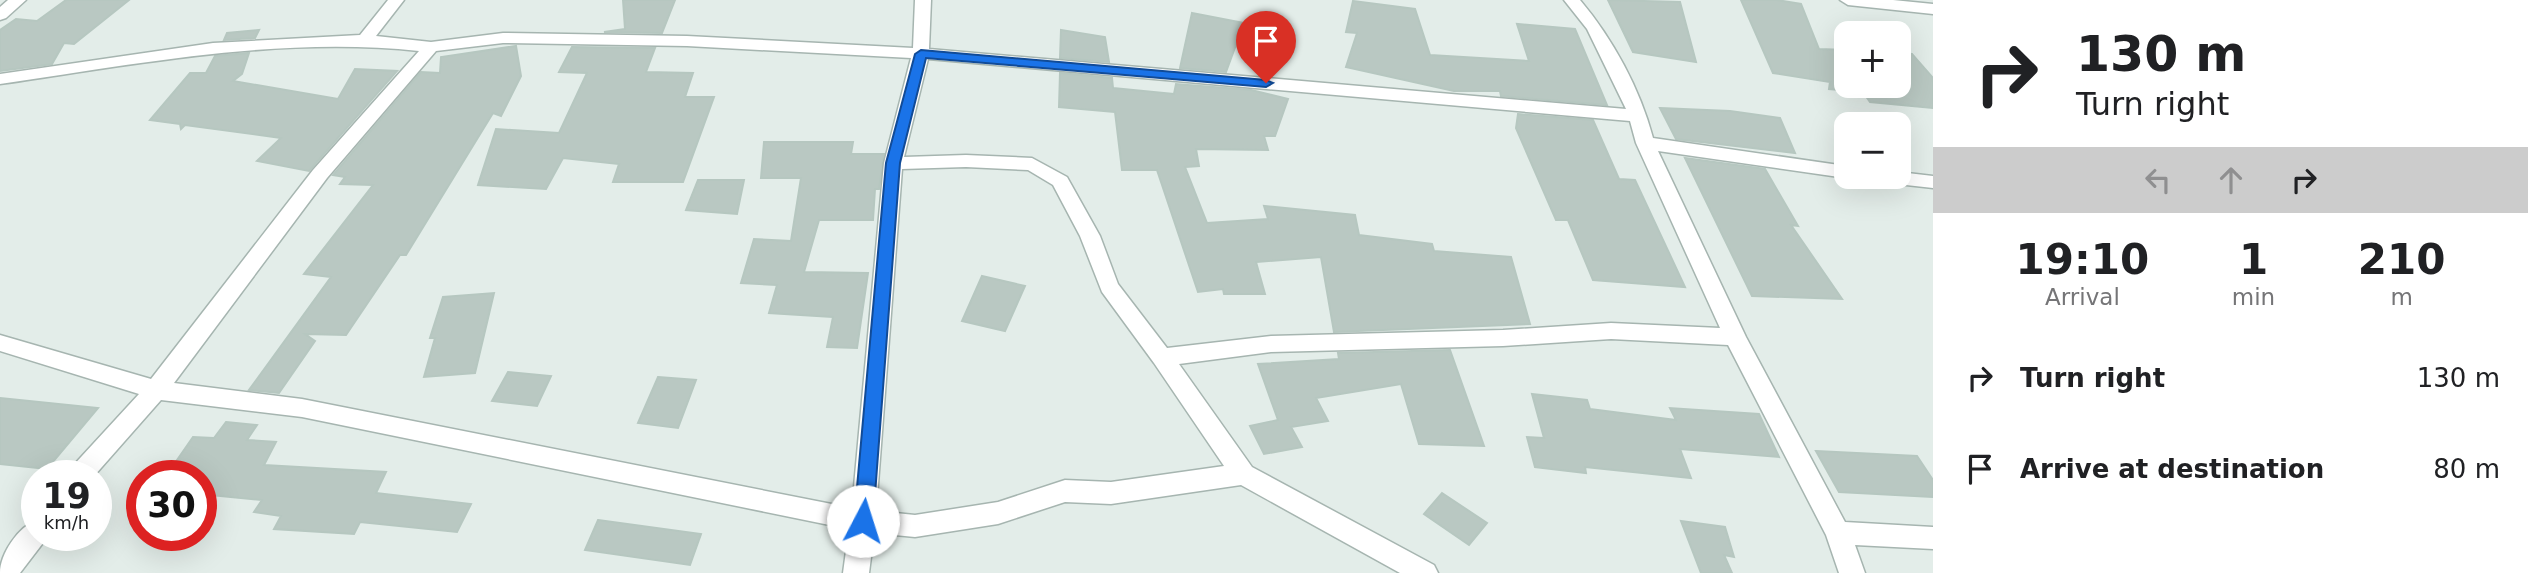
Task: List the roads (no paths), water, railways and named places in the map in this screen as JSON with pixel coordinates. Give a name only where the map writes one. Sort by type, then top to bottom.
[{"type":"street","points":[[0,15],[18,0]]},
{"type":"street","points":[[365,40],[396,0]]},
{"type":"street","points":[[856,573],[863,521],[893,163],[921,54],[923,0]]},
{"type":"street","points":[[1572,0],[1595,29],[1638,117],[1645,143],[1735,337],[1838,533],[1852,573]]},
{"type":"street","points":[[1848,0],[1933,9]]},
{"type":"street","points":[[0,79],[213,48],[365,40],[430,47],[503,38],[687,41],[921,54],[1638,117]]},
{"type":"street","points":[[93,460],[156,390],[320,174],[430,47]]},
{"type":"street","points":[[1645,143],[1834,170]]},
{"type":"street","points":[[893,163],[966,161],[1032,164],[1060,181],[1090,236],[1109,287],[1162,357],[1243,474],[1425,573]]},
{"type":"street","points":[[1911,180],[1933,182]]},
{"type":"street","points":[[1162,357],[1271,344],[1503,338],[1611,331],[1735,337]]},
{"type":"street","points":[[0,343],[156,390],[302,408],[863,521],[915,526],[998,513],[1065,491],[1111,493],[1243,474]]},
{"type":"street","points":[[1838,533],[1933,538]]},
{"type":"street","points":[[5,573],[22,551]]}]
